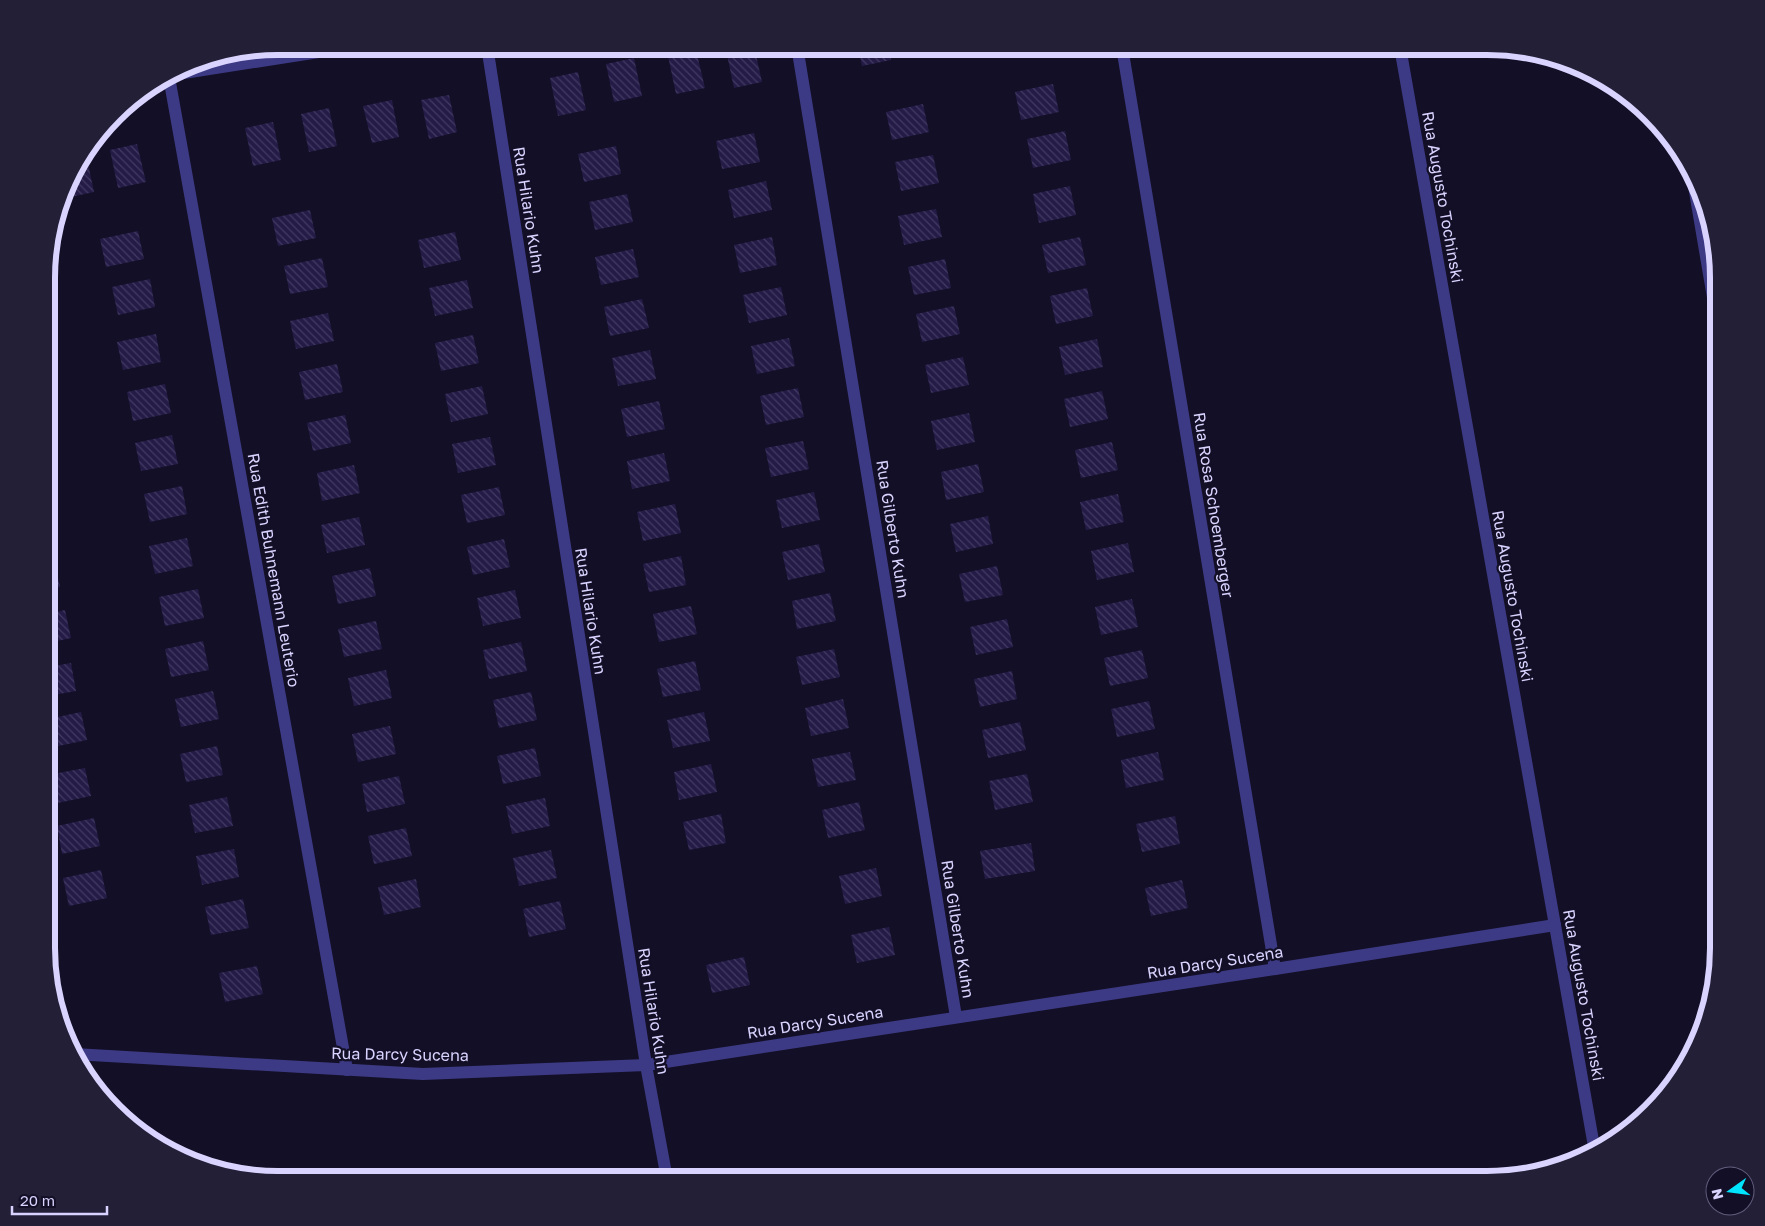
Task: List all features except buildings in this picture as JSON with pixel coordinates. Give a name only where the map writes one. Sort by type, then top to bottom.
[{"type":"street","points":[[192,72],[301,55]]},
{"type":"street","name":"Rua Hilario Kuhn","points":[[488,55],[646,1064],[666,1171]]},
{"type":"street","name":"Rua Gilberto Kuhn","points":[[798,55],[956,1017]]},
{"type":"street","name":"Rua Rosa Schoemberger","points":[[1123,55],[1275,969]]},
{"type":"street","name":"Rua Augusto Tochinski","points":[[1401,55],[1593,1144]]},
{"type":"street","name":"Rua Edith Buhnemann Leuterio","points":[[171,83],[347,1070]]},
{"type":"street","points":[[1697,203],[1710,280]]},
{"type":"street","name":"Rua Darcy Sucena","points":[[82,1054],[423,1074],[646,1064],[1555,925]]}]
